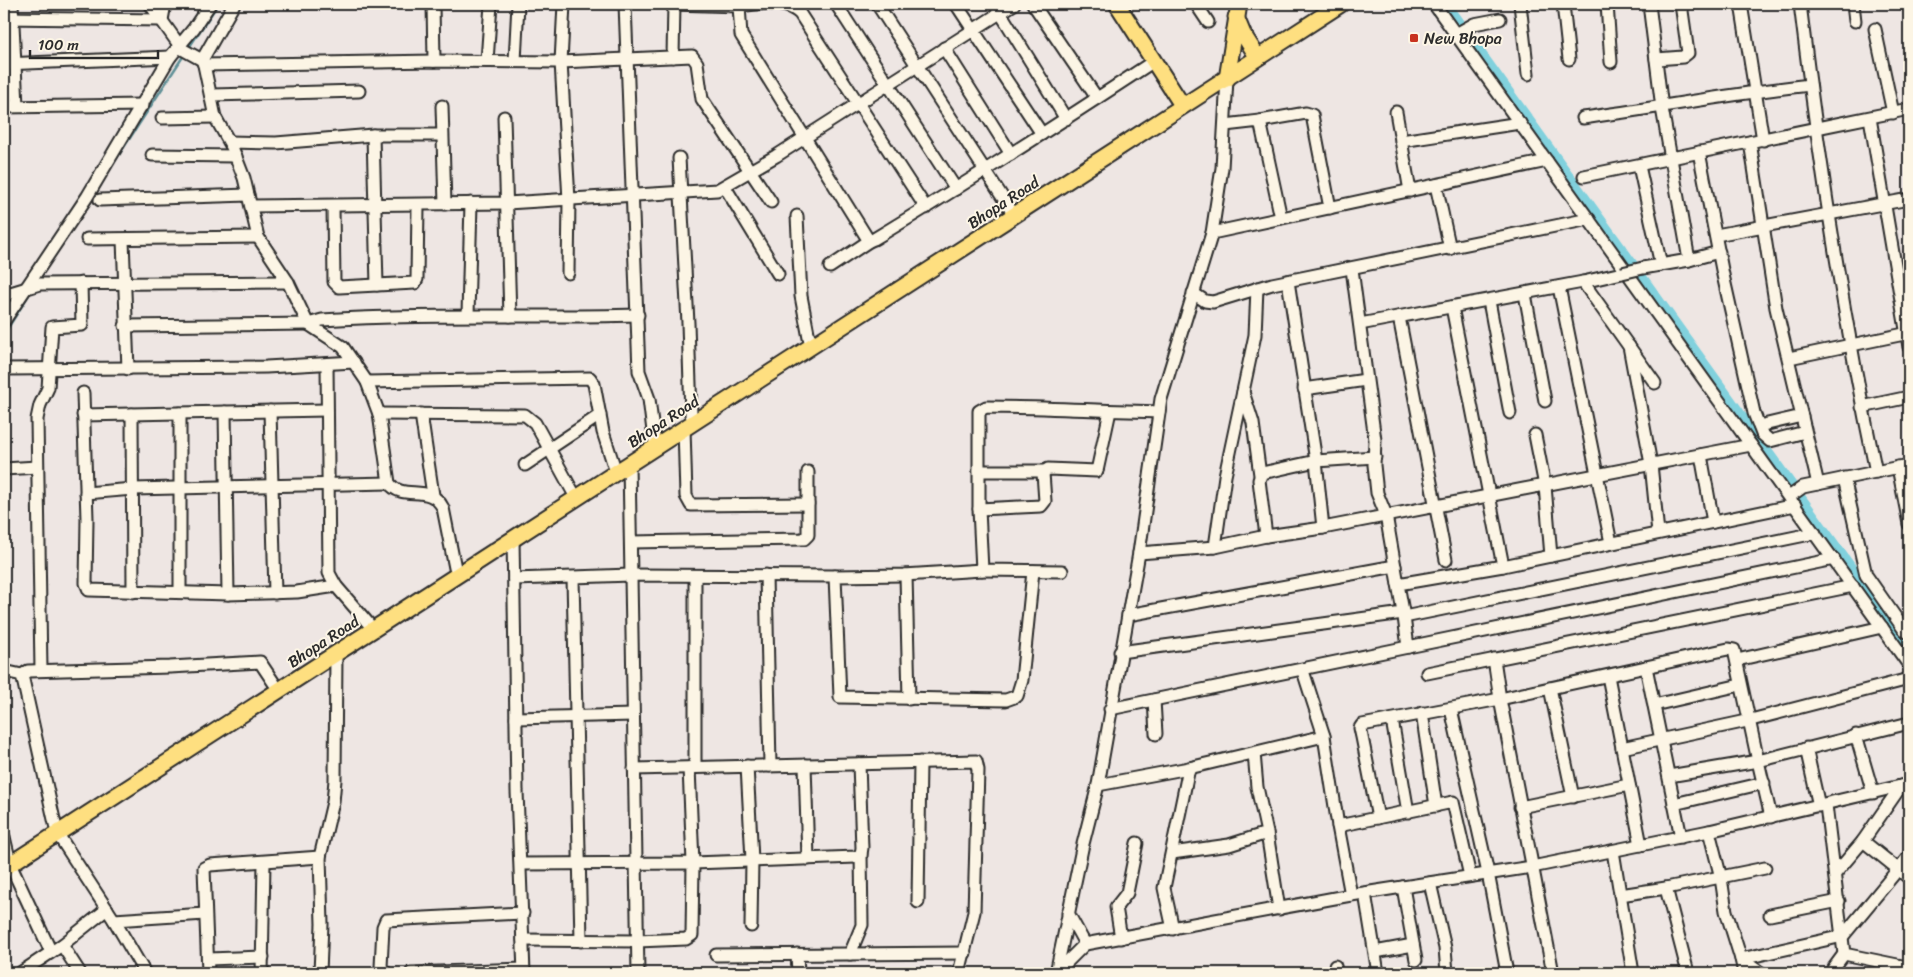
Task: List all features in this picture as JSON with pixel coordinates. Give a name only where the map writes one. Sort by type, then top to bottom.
[{"type":"main road","points":[[1117,4],[1180,102]]},
{"type":"main road","name":"Bhopa Road","points":[[1226,75],[1255,53],[1329,4]]},
{"type":"main road","name":"Bhopa Road","points":[[56,829],[336,654],[654,439],[687,421],[1180,102],[1341,4]]},
{"type":"main road","points":[[1238,11],[1243,34],[1255,53]]},
{"type":"main road","points":[[1226,75],[1238,11]]},
{"type":"main road","name":"Bhopa Road","points":[[7,861],[274,683],[368,623],[513,538],[629,464],[687,421],[809,338],[1012,212]]},
{"type":"street","points":[[12,4],[8,18],[9,63],[17,106]]},
{"type":"street","points":[[150,4],[184,50],[203,62],[561,62],[692,56],[696,59],[702,99],[771,202]]},
{"type":"street","points":[[162,20],[165,4]]},
{"type":"street","points":[[9,63],[170,57],[184,50],[194,28],[210,4]]},
{"type":"street","points":[[234,4],[203,62],[212,95],[214,117],[230,142],[236,156],[250,201],[258,237],[288,282],[308,324],[336,341],[354,362],[367,382],[379,414],[389,483],[397,490],[433,495]]},
{"type":"street","points":[[432,4],[434,61]]},
{"type":"street","points":[[487,61],[491,4]]},
{"type":"street","points":[[514,61],[518,4]]},
{"type":"street","points":[[564,4],[561,62],[569,200],[568,273]]},
{"type":"street","points":[[624,4],[639,371],[649,399],[654,439]]},
{"type":"street","points":[[673,57],[673,4],[787,5],[795,8],[814,33],[926,208]]},
{"type":"street","points":[[836,4],[956,189]]},
{"type":"street","points":[[877,4],[916,66],[987,170],[1012,212]]},
{"type":"street","points":[[956,4],[1042,134]]},
{"type":"street","points":[[100,200],[250,201],[332,206],[376,206],[508,203],[709,192],[725,188],[804,136],[888,85],[973,30],[998,8],[1014,4]]},
{"type":"street","points":[[1033,4],[1097,98]]},
{"type":"street","points":[[1196,4],[1208,22]]},
{"type":"street","points":[[1434,4],[1461,31],[1520,123],[1547,161],[1751,445],[1795,496],[1814,533],[1909,666]]},
{"type":"street","points":[[1520,4],[1528,74]]},
{"type":"street","points":[[1563,4],[1569,59]]},
{"type":"street","points":[[1607,4],[1611,62]]},
{"type":"street","points":[[1649,4],[1662,108],[1689,260]]},
{"type":"street","points":[[1656,59],[1688,54],[1681,4]]},
{"type":"street","points":[[1741,4],[1763,140]]},
{"type":"street","points":[[1800,4],[1816,130],[1849,345],[1876,472]]},
{"type":"street","points":[[1853,4],[1855,21]]},
{"type":"street","points":[[739,6],[741,35],[869,241]]},
{"type":"street","points":[[998,8],[1066,119]]},
{"type":"street","points":[[8,18],[162,20]]},
{"type":"street","points":[[1461,31],[1474,24],[1500,19]]},
{"type":"street","points":[[1875,29],[1892,113]]},
{"type":"street","points":[[944,48],[1011,154]]},
{"type":"street","points":[[4,321],[33,285],[143,105],[170,57]]},
{"type":"street","points":[[830,267],[869,241],[987,170],[1154,61]]},
{"type":"street","points":[[1056,973],[1098,785],[1139,553],[1159,412],[1212,233],[1225,125],[1226,75]]},
{"type":"street","points":[[1583,118],[1662,108],[1754,91],[1810,85]]},
{"type":"street","points":[[212,95],[359,91]]},
{"type":"street","points":[[4,107],[143,105]]},
{"type":"street","points":[[442,106],[445,204]]},
{"type":"street","points":[[1584,176],[1816,130],[1909,109]]},
{"type":"street","points":[[1396,112],[1410,190]]},
{"type":"street","points":[[1225,125],[1306,113],[1312,115],[1330,208]]},
{"type":"street","points":[[162,118],[214,117]]},
{"type":"street","points":[[504,117],[510,316]]},
{"type":"street","points":[[1870,118],[1884,204],[1904,288],[1909,347]]},
{"type":"street","points":[[1260,121],[1281,218]]},
{"type":"street","points":[[1401,141],[1520,123]]},
{"type":"street","points":[[230,142],[276,143],[373,135],[442,135]]},
{"type":"street","points":[[373,135],[377,285]]},
{"type":"street","points":[[1750,142],[1776,308],[1818,484]]},
{"type":"street","points":[[1699,152],[1738,348],[1759,426],[1766,439],[1770,441],[1805,432]]},
{"type":"street","points":[[152,155],[236,156]]},
{"type":"street","points":[[679,158],[682,194],[687,421],[686,496],[691,504],[808,504]]},
{"type":"street","points":[[1212,233],[1547,161]]},
{"type":"street","points":[[1639,166],[1661,265]]},
{"type":"street","points":[[1436,185],[1450,249]]},
{"type":"street","points":[[725,188],[778,274]]},
{"type":"street","points":[[1716,235],[1909,199]]},
{"type":"street","points":[[468,315],[471,203]]},
{"type":"street","points":[[332,206],[335,284],[339,287],[410,285],[417,279],[418,205]]},
{"type":"street","points":[[797,216],[801,296],[809,338]]},
{"type":"street","points":[[1194,293],[1205,301],[1213,302],[1257,288],[1288,281],[1589,219]]},
{"type":"street","points":[[87,239],[258,237]]},
{"type":"street","points":[[123,240],[128,369]]},
{"type":"street","points":[[1360,324],[1525,294],[1719,252]]},
{"type":"street","points":[[1352,269],[1375,440],[1377,493],[1386,515],[1408,647]]},
{"type":"street","points":[[1288,281],[1316,461],[1323,528]]},
{"type":"street","points":[[4,295],[33,285],[288,282]]},
{"type":"street","points":[[1583,282],[1655,383]]},
{"type":"street","points":[[41,670],[41,577],[36,467],[38,412],[48,388],[52,327],[82,325],[80,283]]},
{"type":"street","points":[[1559,287],[1611,543]]},
{"type":"street","points":[[1215,548],[1225,476],[1256,326],[1257,288]]},
{"type":"street","points":[[1525,294],[1545,401]]},
{"type":"street","points":[[1489,301],[1510,413]]},
{"type":"street","points":[[1452,307],[1502,566]]},
{"type":"street","points":[[125,326],[308,324],[328,319],[468,315],[638,314]]},
{"type":"street","points":[[1398,317],[1446,560]]},
{"type":"street","points":[[1789,358],[1908,333]]},
{"type":"street","points":[[1629,346],[1650,464],[1658,533]]},
{"type":"street","points":[[4,369],[266,367],[354,362]]},
{"type":"street","points":[[327,364],[329,573],[336,586],[368,623]]},
{"type":"street","points":[[367,382],[590,378],[594,384],[607,452],[614,466]]},
{"type":"street","points":[[1304,389],[1366,380]]},
{"type":"street","points":[[1243,392],[1250,412],[1260,475],[1266,536]]},
{"type":"street","points":[[83,393],[87,587],[92,591],[228,594],[297,592],[336,586]]},
{"type":"street","points":[[1862,407],[1909,397]]},
{"type":"street","points":[[982,570],[978,471],[978,415],[981,409],[986,407],[1063,407],[1110,411],[1159,412]]},
{"type":"street","points":[[84,415],[327,410]]},
{"type":"street","points":[[270,411],[275,593]]},
{"type":"street","points":[[978,471],[1097,471],[1110,411]]},
{"type":"street","points":[[225,412],[228,488],[228,594]]},
{"type":"street","points":[[180,413],[180,592]]},
{"type":"street","points":[[132,414],[133,592]]},
{"type":"street","points":[[379,414],[525,415],[535,423],[573,492]]},
{"type":"street","points":[[421,414],[433,495],[443,508],[457,571]]},
{"type":"street","points":[[525,465],[600,415]]},
{"type":"street","points":[[1759,426],[1802,416]]},
{"type":"street","points":[[1535,435],[1545,486],[1551,556]]},
{"type":"street","points":[[1139,553],[1215,548],[1266,536],[1323,528],[1437,507],[1751,445]]},
{"type":"street","points":[[1701,455],[1713,522]]},
{"type":"street","points":[[1260,475],[1280,468],[1316,461],[1375,457]]},
{"type":"street","points":[[629,464],[638,973]]},
{"type":"street","points":[[1398,584],[1502,566],[1713,522],[1795,496],[1818,484],[1904,466],[1909,524]]},
{"type":"street","points":[[4,469],[36,467]]},
{"type":"street","points":[[979,509],[1041,506],[1045,501],[1044,471]]},
{"type":"street","points":[[631,542],[804,539],[808,535],[808,472]]},
{"type":"street","points":[[1844,478],[1866,575],[1908,633]]},
{"type":"street","points":[[86,493],[133,489],[327,486],[389,483]]},
{"type":"street","points":[[1120,652],[1404,615],[1814,533]]},
{"type":"street","points":[[411,973],[524,971],[516,718],[513,538]]},
{"type":"street","points":[[1110,709],[1303,671],[1408,647],[1834,559]]},
{"type":"street","points":[[1128,615],[1395,566]]},
{"type":"street","points":[[514,579],[632,575],[835,576],[906,575],[982,570],[1062,571]]},
{"type":"street","points":[[835,576],[840,697],[909,700],[1006,700],[1017,696],[1020,692],[1033,571]]},
{"type":"street","points":[[766,575],[770,766]]},
{"type":"street","points":[[906,575],[909,700]]},
{"type":"street","points":[[523,940],[637,941],[686,939],[692,935],[695,576]]},
{"type":"street","points":[[574,578],[575,716],[581,941]]},
{"type":"street","points":[[1428,673],[1853,586]]},
{"type":"street","points":[[1737,660],[1882,627]]},
{"type":"street","points":[[1378,818],[1360,728],[1365,724],[1500,699],[1728,649],[1734,650],[1737,660],[1740,685],[1771,817]]},
{"type":"street","points":[[320,973],[322,924],[320,857],[333,802],[335,780],[336,654]]},
{"type":"street","points":[[1494,659],[1520,807],[1553,973]]},
{"type":"street","points":[[22,676],[28,671],[41,670],[170,667],[260,662],[274,683]]},
{"type":"street","points":[[1646,667],[1681,837]]},
{"type":"street","points":[[4,671],[22,676]]},
{"type":"street","points":[[1303,671],[1324,736],[1351,895]]},
{"type":"street","points":[[22,676],[56,829],[107,908],[145,973]]},
{"type":"street","points":[[1608,676],[1641,845]]},
{"type":"street","points":[[1622,748],[1748,721],[1909,679]]},
{"type":"street","points":[[1654,705],[1740,685]]},
{"type":"street","points":[[1550,688],[1573,797]]},
{"type":"street","points":[[1154,700],[1156,734]]},
{"type":"street","points":[[1451,709],[1488,873],[1507,973]]},
{"type":"street","points":[[1422,713],[1436,806]]},
{"type":"street","points":[[516,718],[633,715]]},
{"type":"street","points":[[1392,720],[1408,812]]},
{"type":"street","points":[[1669,776],[1758,760],[1909,723]]},
{"type":"street","points":[[1856,735],[1873,793]]},
{"type":"street","points":[[1098,785],[1188,768],[1324,736]]},
{"type":"street","points":[[1806,748],[1822,805],[1835,874],[1843,936],[1844,954],[1830,973]]},
{"type":"street","points":[[1254,753],[1257,786],[1267,833],[1279,909]]},
{"type":"street","points":[[634,769],[972,760],[978,765],[974,912],[959,973]]},
{"type":"street","points":[[918,902],[920,762]]},
{"type":"street","points":[[850,954],[862,925],[860,764]]},
{"type":"street","points":[[805,765],[808,859]]},
{"type":"street","points":[[747,766],[752,860],[752,926]]},
{"type":"street","points":[[1173,929],[1164,891],[1188,768]]},
{"type":"street","points":[[1674,804],[1764,783]]},
{"type":"street","points":[[1520,807],[1629,785]]},
{"type":"street","points":[[1056,973],[1085,944],[1351,895],[1532,867],[1709,831],[1905,785]]},
{"type":"street","points":[[1835,874],[1863,841],[1905,785]]},
{"type":"street","points":[[1338,826],[1454,804],[1470,876]]},
{"type":"street","points":[[1709,831],[1721,878],[1726,911],[1742,959],[1744,973]]},
{"type":"street","points":[[1172,853],[1229,845],[1267,833]]},
{"type":"street","points":[[4,837],[7,861],[51,952]]},
{"type":"street","points":[[1863,841],[1909,878]]},
{"type":"street","points":[[1120,938],[1116,907],[1127,893],[1137,843]]},
{"type":"street","points":[[1612,850],[1633,973]]},
{"type":"street","points":[[521,864],[693,863],[845,859],[861,854]]},
{"type":"street","points":[[1742,959],[1843,936],[1909,856]]},
{"type":"street","points":[[208,973],[209,959],[203,871],[206,866],[320,857]]},
{"type":"street","points":[[262,973],[264,862]]},
{"type":"street","points":[[1620,895],[1721,878],[1765,868]]},
{"type":"street","points":[[1430,882],[1445,948],[1448,973]]},
{"type":"street","points":[[1403,887],[1416,960]]},
{"type":"street","points":[[1666,888],[1688,973]]},
{"type":"street","points":[[1365,894],[1378,973]]},
{"type":"street","points":[[1770,915],[1839,901]]},
{"type":"street","points":[[20,973],[62,945],[107,908]]},
{"type":"street","points":[[385,973],[382,967],[383,927],[386,920],[523,913]]},
{"type":"street","points":[[1068,913],[1085,944]]},
{"type":"street","points":[[114,920],[206,914]]},
{"type":"street","points":[[62,945],[80,973]]},
{"type":"street","points":[[1375,952],[1413,945]]},
{"type":"street","points":[[716,955],[965,953]]},
{"type":"street","points":[[798,954],[798,973]]},
{"type":"street","points":[[1844,954],[1906,968]]},
{"type":"street","points":[[209,959],[263,956]]},
{"type":"street","points":[[1742,959],[1762,973]]},
{"type":"waterway","points":[[188,49],[218,4]]},
{"type":"waterway","points":[[1446,4],[1909,647]]},
{"type":"waterway","points":[[113,164],[184,55]]},
{"type":"waterway","points":[[4,334],[32,290]]},
{"type":"place","name":"New Bhopa","points":[[1414,38]]}]
